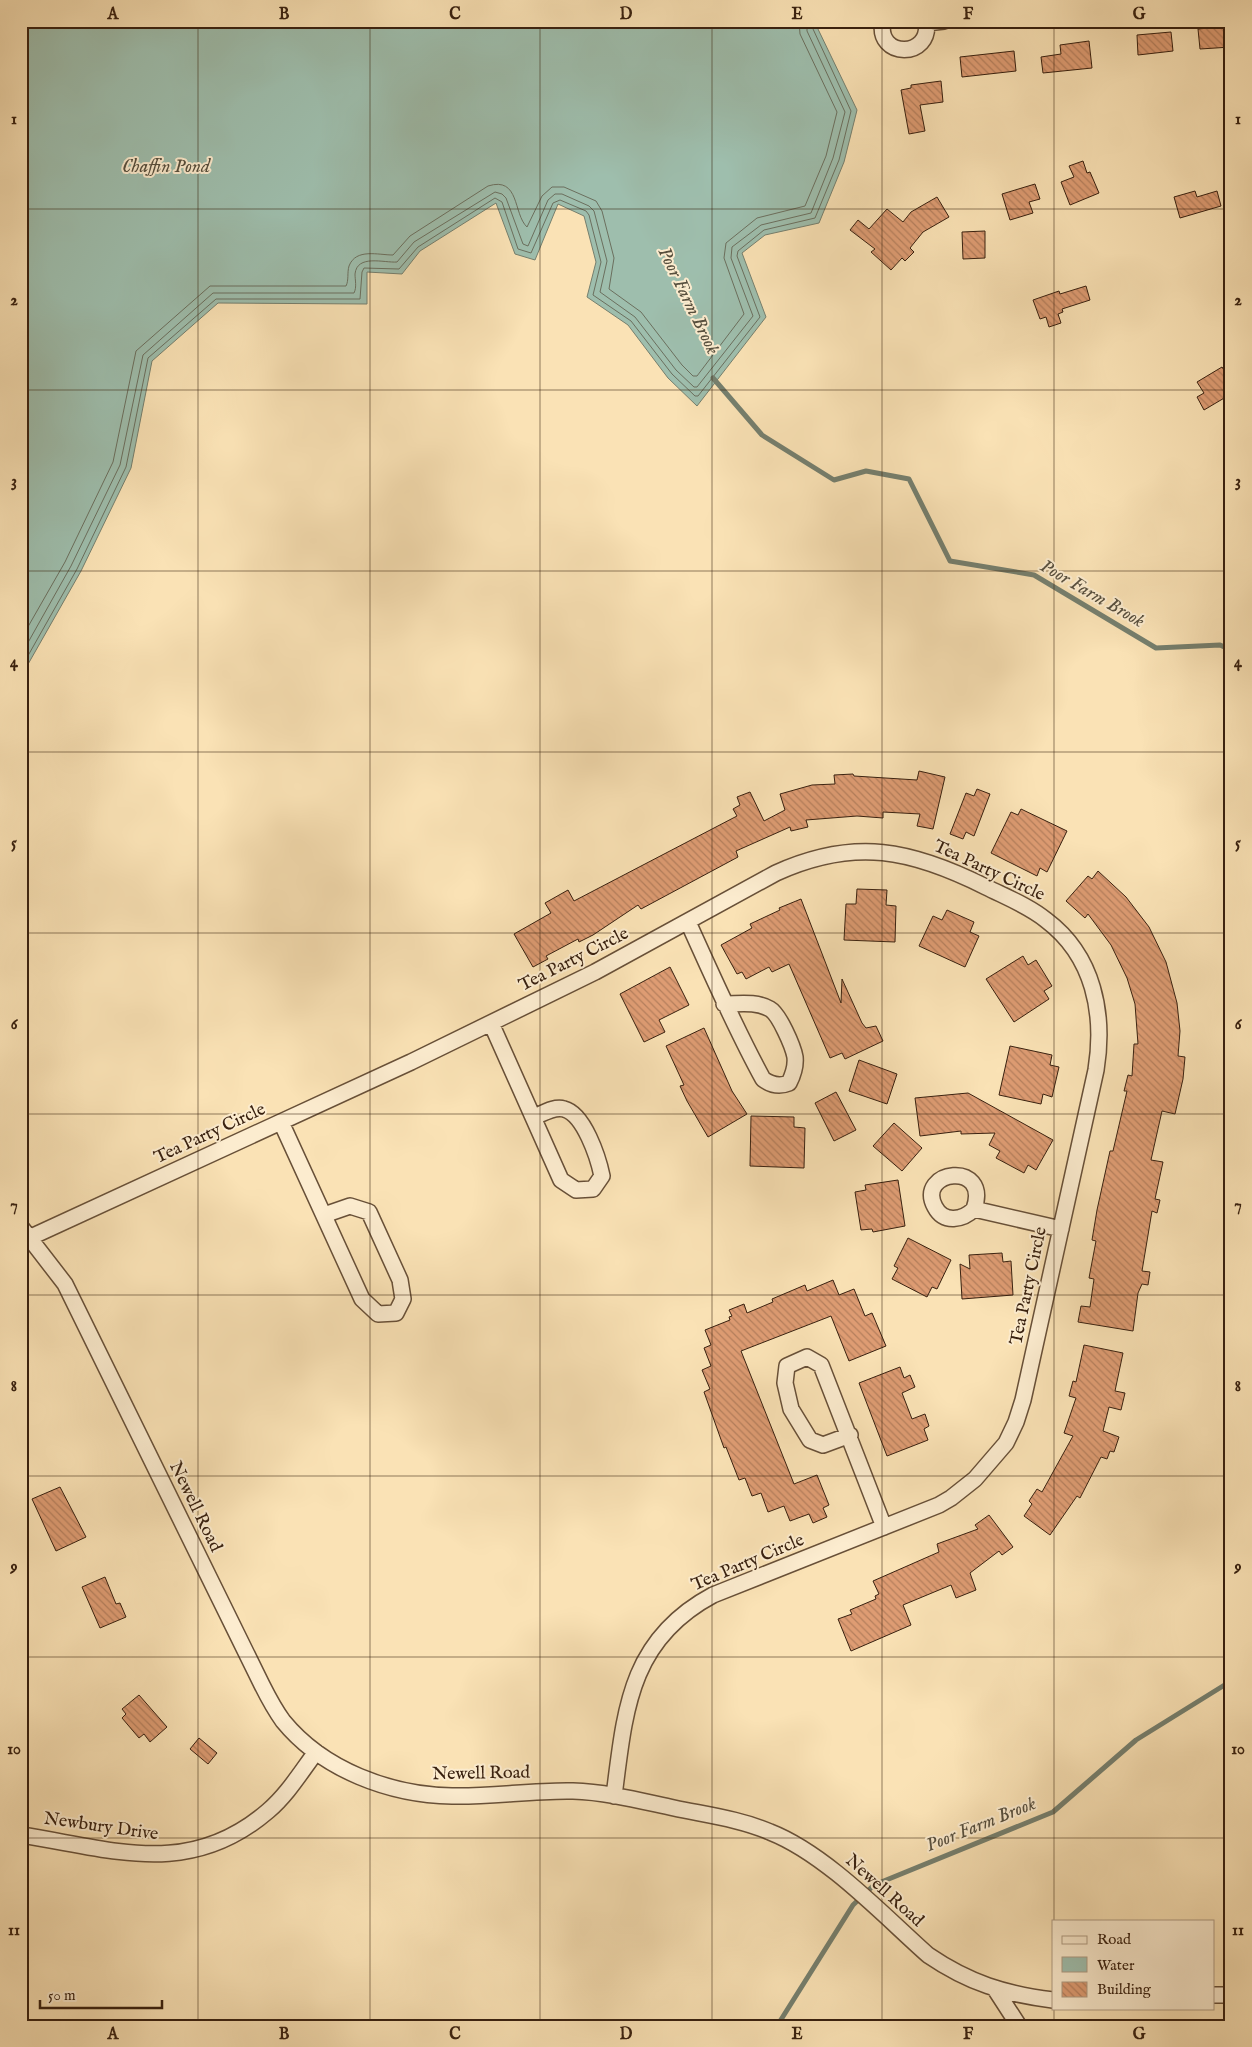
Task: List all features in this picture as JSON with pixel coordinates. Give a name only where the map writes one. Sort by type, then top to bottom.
[{"type":"street","points":[[883,21],[882,28],[886,40],[896,48],[904,50],[920,44],[925,36],[926,22],[944,21]]},
{"type":"street","name":"Tea Party Circle","points":[[26,1232],[281,1122],[491,1023],[595,972],[789,867],[831,855],[859,851],[901,854],[936,865],[971,880],[1046,919],[1066,940],[1083,965],[1094,991],[1100,1017],[1096,1070],[1023,1400],[1016,1422],[1006,1443],[975,1478],[952,1498],[938,1506],[714,1595],[678,1619],[655,1644],[635,1679],[625,1716],[614,1796]]},
{"type":"street","points":[[688,922],[724,1004],[762,1079],[769,1084],[781,1086],[789,1083],[794,1074],[795,1057],[782,1024],[771,1009],[755,1004],[724,1004]]},
{"type":"street","points":[[491,1023],[561,1180],[576,1190],[593,1189],[602,1176],[598,1156],[577,1117],[564,1109],[554,1109],[534,1117]]},
{"type":"street","points":[[281,1122],[362,1299],[378,1314],[396,1313],[404,1299],[400,1280],[369,1212],[350,1206],[324,1215]]},
{"type":"street","points":[[974,1209],[1061,1229]]},
{"type":"street","name":"Newell Road","points":[[26,1232],[65,1284],[262,1685],[282,1720],[316,1752],[356,1775],[379,1784],[421,1793],[453,1796],[544,1791],[614,1796],[741,1822],[771,1832],[801,1846],[853,1888],[928,1955],[964,1976],[995,1989],[1052,2000]]},
{"type":"street","points":[[850,1435],[824,1445],[810,1440],[791,1409],[784,1383],[787,1366],[807,1357],[821,1365],[850,1435],[884,1527]]},
{"type":"street","name":"Newbury Drive","points":[[21,1835],[151,1855],[193,1852],[221,1843],[247,1828],[269,1810],[316,1752]]},
{"type":"street","points":[[995,1989],[1019,2026]]},
{"type":"street","points":[[1214,1995],[1231,1995]]},
{"type":"water","name":"Chaffin Pond","points":[[21,21],[819,21],[817,27],[857,110],[844,162],[819,223],[765,235],[742,253],[766,317],[697,406],[668,378],[628,325],[587,297],[596,262],[584,216],[558,204],[535,260],[515,254],[496,203],[420,251],[402,274],[367,272],[367,304],[218,303],[152,361],[131,468],[81,571],[27,666],[21,669]]},
{"type":"building","points":[[1231,26],[1231,47],[1200,49],[1198,29]]},
{"type":"building","points":[[1171,32],[1173,51],[1138,55],[1137,35]]},
{"type":"building","points":[[1089,41],[1092,68],[1043,73],[1041,57],[1061,54],[1060,45]]},
{"type":"building","points":[[1014,51],[1016,71],[962,77],[960,57]]},
{"type":"building","points":[[941,81],[943,102],[920,105],[925,131],[909,134],[901,90],[911,88],[911,85]]},
{"type":"building","points":[[1083,161],[1087,173],[1090,172],[1099,193],[1070,205],[1061,182],[1074,177],[1069,166]]},
{"type":"building","points":[[1035,184],[1040,199],[1029,202],[1033,213],[1010,220],[1002,194]]},
{"type":"building","points":[[1195,191],[1197,197],[1217,191],[1221,206],[1180,218],[1174,197]]},
{"type":"building","points":[[937,197],[949,217],[923,232],[910,248],[914,252],[905,261],[902,258],[891,270],[871,252],[875,249],[850,230],[858,220],[869,229],[887,209],[903,222],[911,212]]},
{"type":"building","points":[[985,231],[985,258],[963,259],[962,232]]},
{"type":"building","points":[[1086,286],[1090,300],[1062,309],[1063,312],[1058,314],[1061,323],[1049,327],[1046,317],[1040,319],[1033,300],[1059,291],[1060,294]]},
{"type":"building","points":[[1231,366],[1231,394],[1204,410],[1197,397],[1204,393],[1197,382],[1222,367],[1224,370]]},
{"type":"building","points":[[919,771],[945,777],[933,829],[917,826],[920,814],[883,812],[883,818],[857,816],[806,820],[808,827],[791,831],[790,827],[736,851],[738,857],[641,909],[638,905],[593,935],[579,942],[578,939],[546,956],[548,959],[533,967],[514,934],[551,913],[545,903],[568,890],[574,901],[737,816],[733,809],[740,805],[737,797],[750,792],[764,821],[785,810],[780,794],[812,785],[835,784],[834,775],[853,774],[854,776],[917,780]]},
{"type":"building","points":[[977,789],[990,794],[974,836],[966,832],[963,839],[950,834],[966,793],[974,796]]},
{"type":"building","points":[[1021,809],[1067,831],[1047,872],[1040,868],[1037,876],[991,853],[1011,812],[1018,815]]},
{"type":"building","points":[[1098,871],[1126,897],[1149,927],[1166,962],[1177,1003],[1180,1031],[1178,1056],[1185,1057],[1183,1079],[1175,1114],[1162,1111],[1151,1160],[1163,1162],[1155,1199],[1160,1200],[1157,1213],[1152,1211],[1142,1271],[1150,1272],[1148,1285],[1142,1284],[1138,1293],[1133,1331],[1078,1322],[1081,1306],[1090,1307],[1094,1279],[1089,1278],[1096,1241],[1092,1240],[1097,1210],[1110,1151],[1113,1151],[1127,1091],[1124,1091],[1128,1075],[1132,1076],[1134,1044],[1138,1044],[1135,1004],[1127,978],[1111,945],[1088,914],[1085,918],[1066,901],[1088,876],[1092,879]]},
{"type":"building","points":[[857,889],[887,890],[886,905],[896,906],[895,942],[844,940],[846,904],[856,904]]},
{"type":"building","points":[[801,899],[841,1003],[842,979],[862,1023],[866,1028],[876,1026],[883,1041],[845,1059],[842,1053],[830,1058],[789,964],[772,972],[769,967],[746,979],[742,972],[737,974],[721,945],[752,928],[750,924],[780,910],[779,908]]},
{"type":"building","points":[[947,910],[974,922],[970,932],[979,936],[965,967],[919,946],[933,916],[942,920]]},
{"type":"building","points":[[1023,956],[1028,965],[1036,960],[1052,986],[1044,991],[1049,999],[1014,1022],[986,979]]},
{"type":"building","points":[[670,967],[689,1005],[659,1020],[665,1032],[644,1042],[620,994]]},
{"type":"building","points":[[704,1028],[732,1091],[747,1114],[708,1137],[680,1086],[684,1085],[666,1046]]},
{"type":"building","points":[[1010,1046],[1052,1055],[1050,1065],[1059,1067],[1052,1097],[1043,1094],[1041,1104],[999,1095]]},
{"type":"building","points":[[859,1060],[897,1074],[887,1104],[849,1091]]},
{"type":"building","points":[[836,1092],[856,1130],[834,1141],[815,1103]]},
{"type":"building","points":[[968,1093],[1053,1140],[1036,1170],[1028,1165],[1024,1173],[996,1158],[1000,1151],[989,1145],[995,1133],[961,1134],[961,1131],[920,1136],[915,1098]]},
{"type":"building","points":[[751,1116],[794,1117],[794,1127],[805,1128],[804,1168],[750,1166]]},
{"type":"building","points":[[894,1123],[922,1148],[902,1171],[873,1146]]},
{"type":"building","points":[[898,1180],[905,1226],[873,1232],[872,1229],[861,1230],[855,1192],[866,1190],[865,1185]]},
{"type":"building","points":[[908,1238],[951,1260],[937,1289],[932,1287],[927,1297],[892,1279],[898,1268],[894,1266]]},
{"type":"building","points":[[1002,1253],[1003,1262],[1011,1261],[1013,1295],[962,1299],[960,1264],[970,1269],[969,1255]]},
{"type":"building","points":[[833,1280],[839,1295],[854,1289],[865,1316],[872,1313],[886,1346],[849,1361],[831,1316],[741,1351],[794,1484],[817,1475],[829,1505],[823,1508],[827,1517],[813,1523],[809,1514],[790,1521],[784,1506],[768,1512],[761,1493],[752,1496],[745,1478],[739,1480],[726,1447],[724,1448],[704,1392],[710,1389],[702,1370],[711,1366],[704,1348],[711,1345],[705,1330],[730,1320],[729,1317],[732,1316],[729,1310],[744,1304],[747,1313],[773,1302],[772,1299],[805,1285],[807,1291]]},
{"type":"building","points":[[1084,1345],[1123,1353],[1115,1391],[1125,1393],[1121,1410],[1109,1407],[1103,1431],[1119,1437],[1114,1452],[1110,1451],[1107,1459],[1101,1457],[1080,1498],[1077,1496],[1050,1535],[1024,1516],[1032,1504],[1029,1501],[1037,1489],[1042,1492],[1073,1436],[1064,1433],[1076,1398],[1069,1396],[1073,1381],[1076,1382]]},
{"type":"building","points":[[900,1367],[904,1378],[910,1375],[915,1387],[902,1393],[912,1419],[925,1414],[929,1426],[924,1429],[928,1440],[887,1456],[859,1383]]},
{"type":"building","points":[[60,1487],[86,1537],[56,1551],[32,1499]]},
{"type":"building","points":[[989,1515],[1013,1547],[1002,1555],[999,1551],[970,1573],[976,1590],[956,1598],[951,1585],[903,1605],[911,1625],[851,1651],[838,1619],[852,1614],[850,1610],[876,1599],[875,1596],[879,1594],[873,1581],[939,1552],[937,1544],[978,1529],[975,1525]]},
{"type":"building","points":[[105,1577],[116,1604],[120,1603],[126,1617],[100,1628],[82,1587]]},
{"type":"building","points":[[139,1695],[167,1727],[150,1742],[144,1734],[139,1738],[122,1718],[126,1714],[122,1709]]},
{"type":"building","points":[[199,1738],[217,1753],[208,1764],[190,1749]]},
{"type":"waterway","name":"Poor Farm Brook","points":[[713,378],[762,435],[834,480],[866,471],[909,479],[950,561],[1034,575],[1156,648],[1220,645],[1231,650]]},
{"type":"waterway","name":"Poor Farm Brook","points":[[777,2026],[853,1905],[874,1885],[1053,1812],[1136,1740],[1231,1681]]}]
